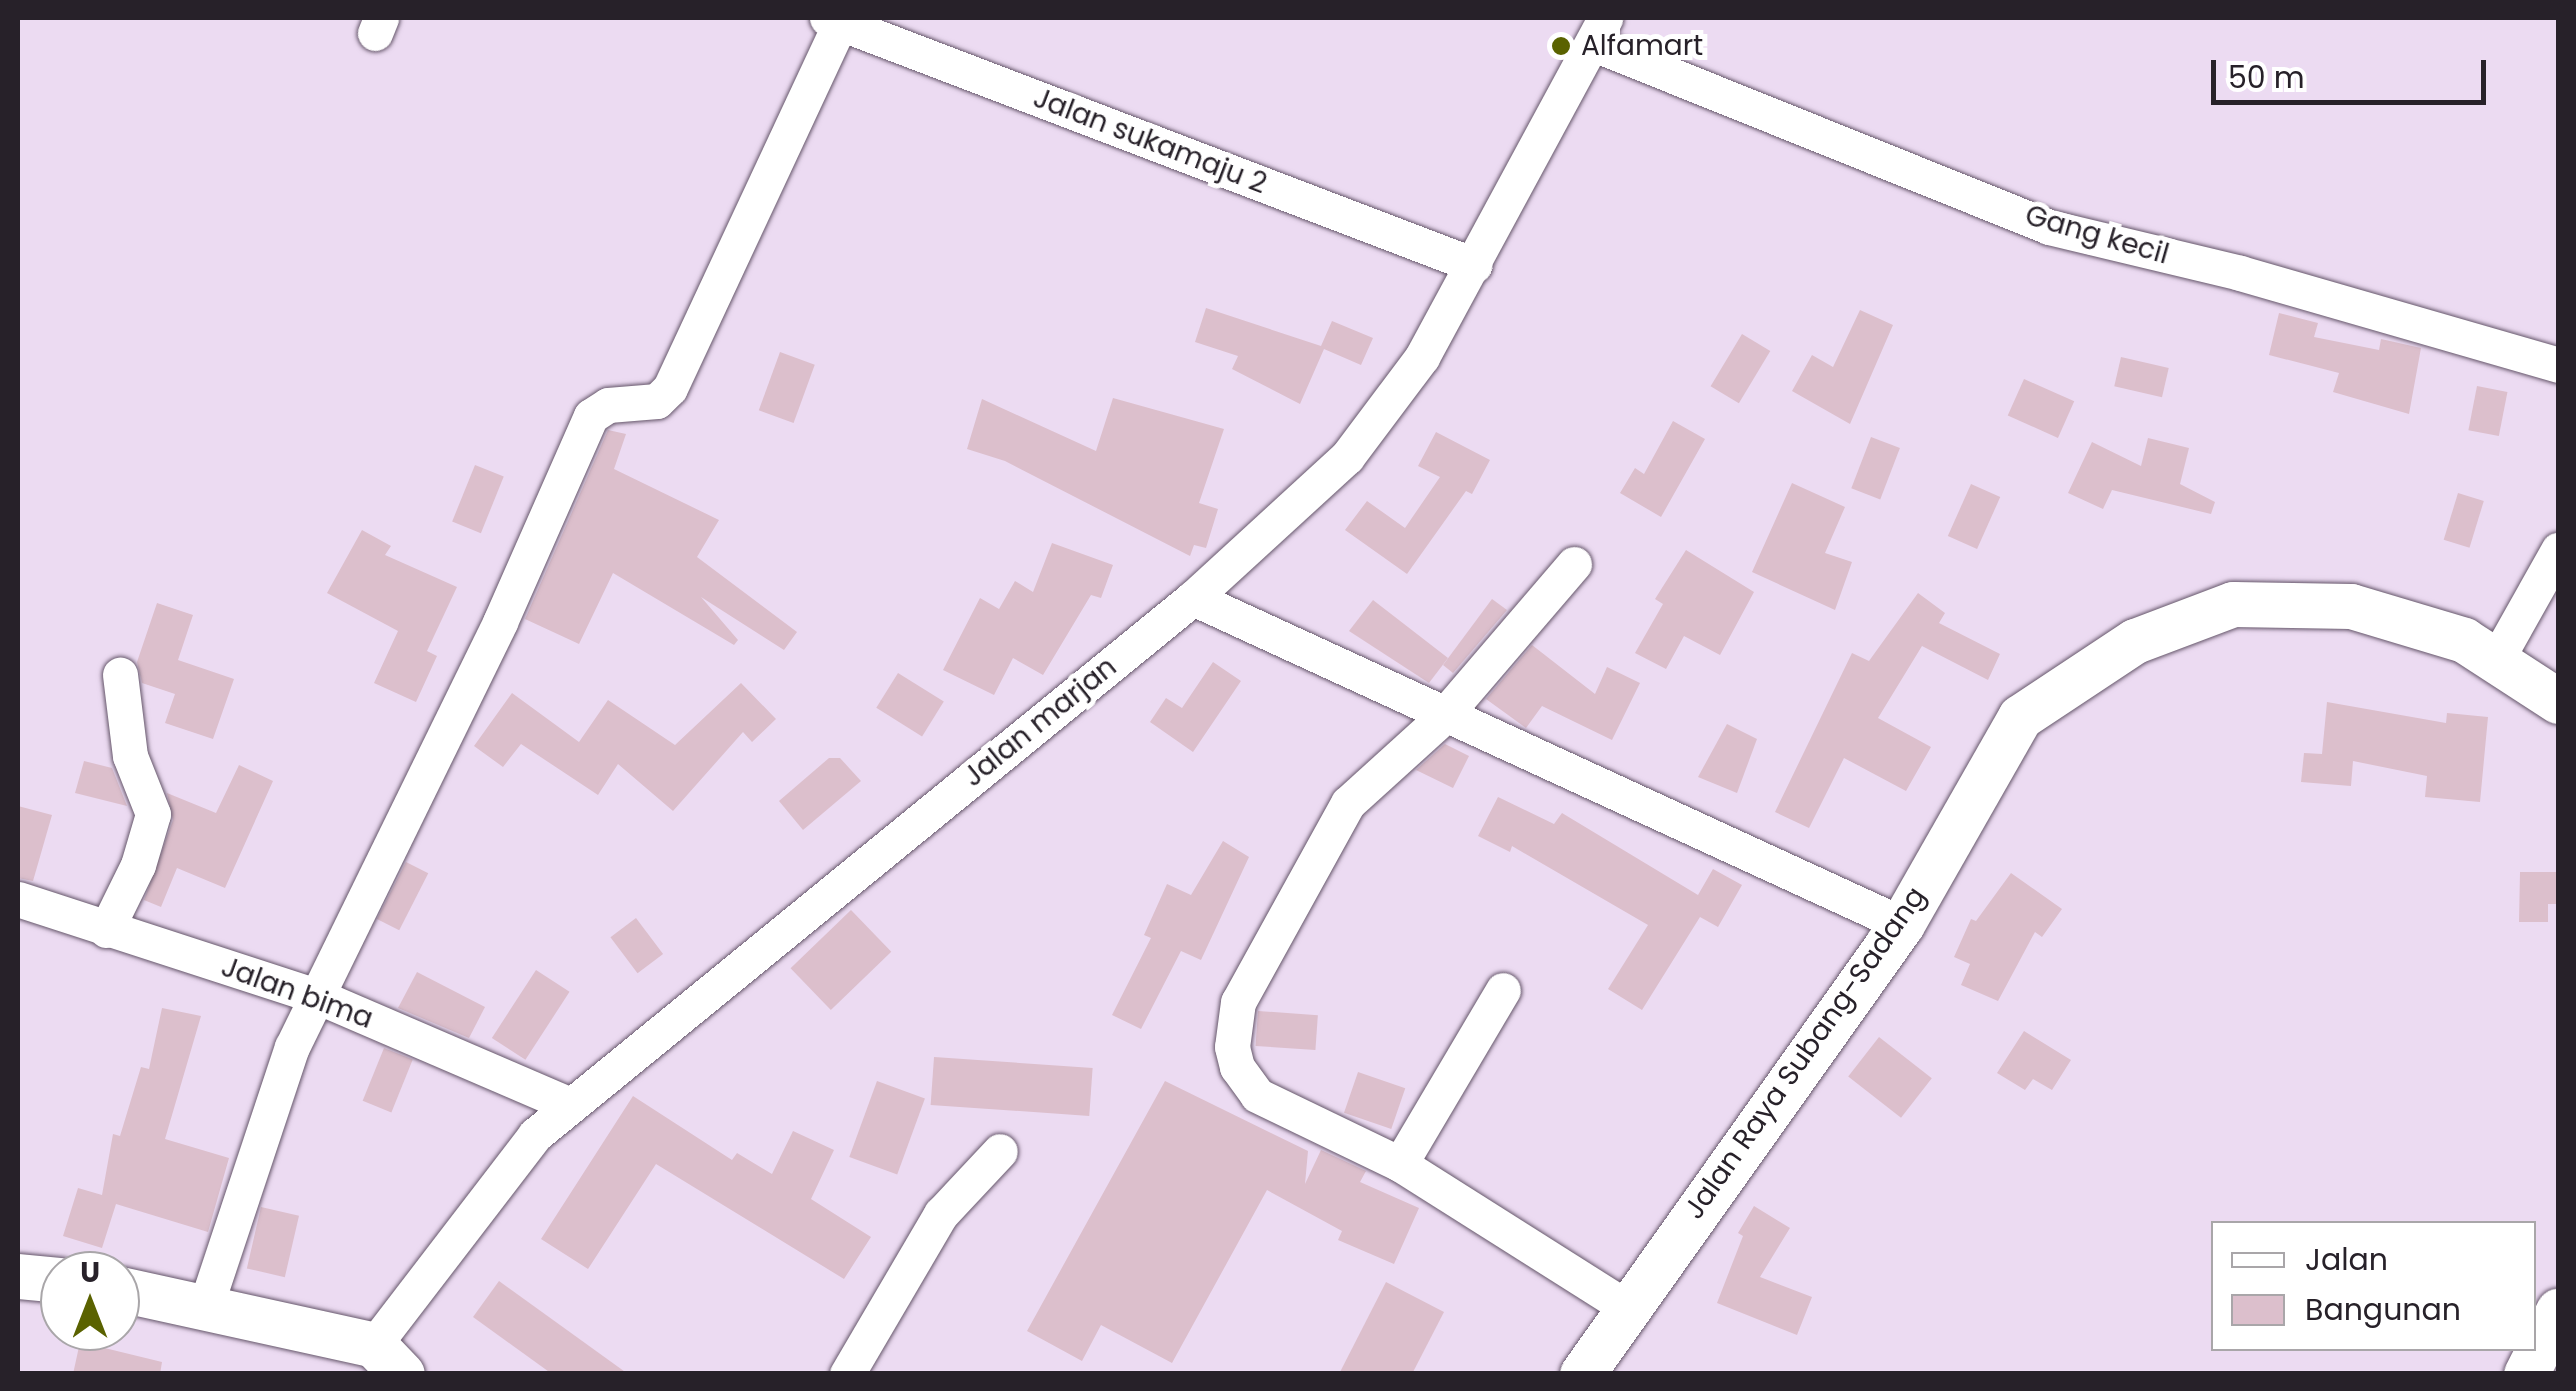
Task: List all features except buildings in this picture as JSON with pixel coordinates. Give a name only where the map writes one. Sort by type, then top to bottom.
[{"type":"main road","name":"Jalan Raya Subang-Sadang","points":[[1595,1368],[1625,1306],[1902,924],[2020,717],[2134,641],[2234,604],[2351,606],[2464,640],[2498,657],[2558,701]]},
{"type":"main road","points":[[140,1292],[206,1304],[388,1360]]},
{"type":"main road","points":[[2526,1374],[2558,1311]]},
{"type":"street","name":"Jalan sukamaju 2","points":[[834,20],[1474,264]]},
{"type":"street","points":[[206,1304],[292,1047],[500,622],[592,416],[608,406],[657,401],[670,388],[834,20]]},
{"type":"street","name":"Jalan marjan","points":[[388,1360],[535,1136],[1193,598],[1346,457],[1422,357],[1599,30]]},
{"type":"street","name":"Gang kecil","points":[[1599,30],[2048,227],[2240,273],[2558,365]]},
{"type":"street","points":[[2498,657],[2558,550]]},
{"type":"street","points":[[1574,564],[1443,718],[1348,803],[1238,1002],[1233,1025],[1237,1067],[1258,1095],[1400,1164],[1625,1306]]},
{"type":"street","points":[[1193,598],[1443,718],[1902,924]]},
{"type":"street","points":[[106,930],[138,865],[152,814],[130,756],[120,675]]},
{"type":"street","name":"Jalan bima","points":[[18,899],[317,996],[570,1105]]},
{"type":"street","points":[[1400,1164],[1504,990]]},
{"type":"street","points":[[847,1374],[940,1214],[983,1177],[1000,1151]]},
{"type":"place","name":"Alfamart","points":[[1561,46]]}]
